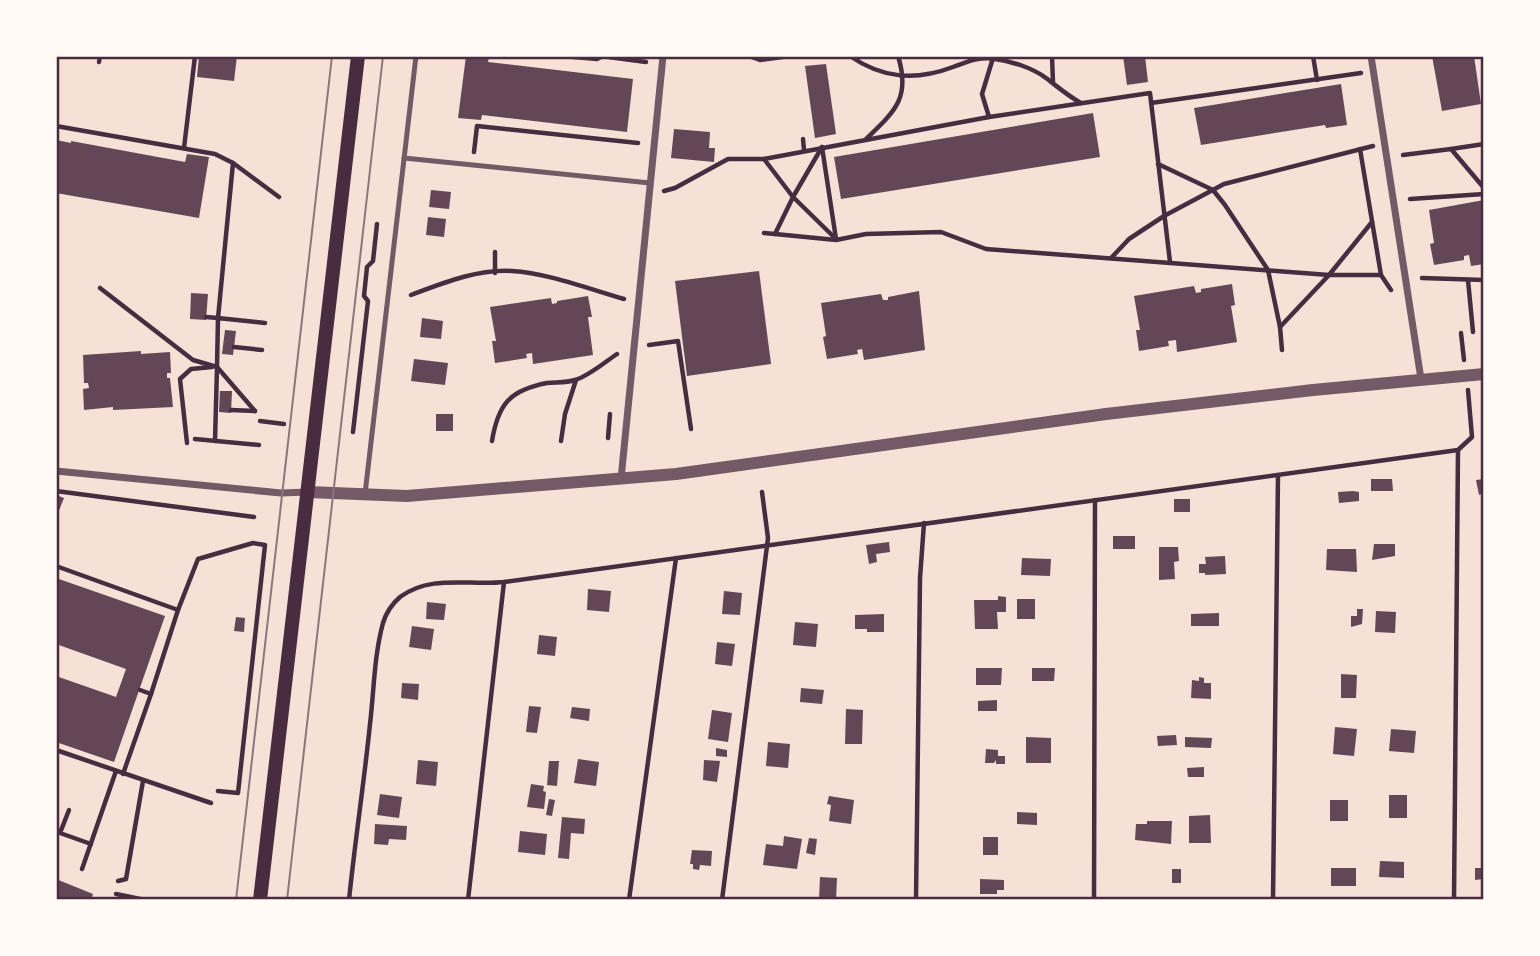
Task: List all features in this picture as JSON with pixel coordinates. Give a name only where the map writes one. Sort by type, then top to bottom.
[{"type":"main road","points":[[260,900],[358,56]]},
{"type":"street","points":[[621,479],[663,56]]},
{"type":"street","points":[[1371,56],[1420,379]]},
{"type":"street","points":[[56,471],[281,493],[365,494],[388,497],[455,493],[690,472],[1106,414],[1484,374]]},
{"type":"lane","points":[[365,494],[416,56]]},
{"type":"lane","points":[[404,158],[650,183]]},
{"type":"path","points":[[184,148],[195,56]]},
{"type":"path","points":[[562,56],[597,60],[601,56],[646,62]]},
{"type":"path","points":[[749,56],[760,60],[790,56]]},
{"type":"path","points":[[850,56],[877,72],[928,76],[974,59],[994,57],[1044,76],[1082,104]]},
{"type":"path","points":[[865,140],[897,107],[904,75],[898,56]]},
{"type":"path","points":[[1052,56],[1053,84]]},
{"type":"path","points":[[1313,56],[1317,80]]},
{"type":"path","points":[[989,117],[982,94],[994,57]]},
{"type":"path","points":[[1151,103],[1373,72]]},
{"type":"path","points":[[663,191],[676,188],[728,159],[764,159],[822,146],[989,117],[1150,93],[1170,262]]},
{"type":"path","points":[[56,126],[215,153],[279,197]]},
{"type":"path","points":[[473,166],[477,126],[638,143]]},
{"type":"path","points":[[803,139],[804,150]]},
{"type":"path","points":[[1111,258],[1129,239],[1164,216],[1224,184],[1383,144]]},
{"type":"path","points":[[1403,155],[1484,144]]},
{"type":"path","points":[[775,234],[822,146]]},
{"type":"path","points":[[822,146],[836,240]]},
{"type":"path","points":[[1360,149],[1381,275],[1392,291],[1393,302]]},
{"type":"path","points":[[1451,149],[1484,191]]},
{"type":"path","points":[[764,159],[793,197],[836,240]]},
{"type":"path","points":[[215,441],[218,318],[233,163]]},
{"type":"path","points":[[1158,164],[1213,190],[1226,205],[1268,270],[1282,350]]},
{"type":"path","points":[[1410,199],[1484,191]]},
{"type":"path","points":[[1280,327],[1329,275],[1372,222]]},
{"type":"path","points":[[353,432],[368,301],[364,296],[367,267],[373,261],[377,224]]},
{"type":"path","points":[[764,233],[836,240],[866,234],[941,232],[986,249],[1329,275],[1381,275]]},
{"type":"path","points":[[495,252],[495,273]]},
{"type":"path","points":[[411,295],[459,277],[511,271],[624,299]]},
{"type":"path","points":[[1422,278],[1484,280]]},
{"type":"path","points":[[1468,280],[1473,332]]},
{"type":"path","points":[[100,288],[193,360],[217,367],[255,411],[231,410]]},
{"type":"path","points":[[206,317],[265,323]]},
{"type":"path","points":[[648,345],[678,341],[691,429]]},
{"type":"path","points":[[234,347],[262,350]]},
{"type":"path","points":[[492,441],[495,418],[505,403],[523,389],[576,380],[617,354]]},
{"type":"path","points":[[187,443],[180,379],[191,369],[217,367]]},
{"type":"path","points":[[561,441],[565,414],[576,380]]},
{"type":"path","points":[[260,421],[284,424]]},
{"type":"path","points":[[345,431],[360,433]]},
{"type":"path","points":[[349,900],[376,663],[390,607],[413,589],[433,583],[504,582],[1458,450],[1472,437],[1471,431]]},
{"type":"path","points":[[195,439],[259,445]]},
{"type":"path","points":[[1454,900],[1458,450]]},
{"type":"path","points":[[1273,900],[1278,475]]},
{"type":"path","points":[[56,491],[254,517]]},
{"type":"path","points":[[722,900],[767,544],[768,527],[762,492]]},
{"type":"path","points":[[1094,900],[1095,500]]},
{"type":"path","points":[[916,900],[920,578],[924,523]]},
{"type":"path","points":[[123,774],[198,559],[253,543],[265,545],[238,793],[218,791]]},
{"type":"path","points":[[629,900],[676,558]]},
{"type":"path","points":[[56,566],[178,610]]},
{"type":"path","points":[[468,900],[504,582]]},
{"type":"path","points":[[140,690],[151,694]]},
{"type":"path","points":[[56,750],[211,803]]},
{"type":"path","points":[[82,869],[116,771]]},
{"type":"path","points":[[118,881],[126,879],[143,781]]},
{"type":"path","points":[[68,810],[60,833],[91,844]]},
{"type":"path","points":[[116,894],[145,900]]},
{"type":"building","points":[[199,56],[237,56],[234,81],[197,77]]},
{"type":"building","points":[[466,56],[489,57],[488,62],[633,79],[627,132],[482,115],[481,120],[458,118]]},
{"type":"building","points":[[1123,56],[1145,56],[1148,82],[1127,85]]},
{"type":"building","points":[[1432,56],[1474,56],[1481,104],[1442,111]]},
{"type":"building","points":[[826,64],[836,134],[815,138],[805,66]]},
{"type":"building","points":[[1341,84],[1347,125],[1326,128],[1325,125],[1201,145],[1194,108]]},
{"type":"building","points":[[1093,113],[1100,157],[841,199],[834,157]]},
{"type":"building","points":[[674,129],[710,132],[709,148],[715,148],[714,162],[671,158]]},
{"type":"building","points":[[56,140],[185,162],[187,154],[209,157],[199,218],[56,193]]},
{"type":"building","points":[[431,190],[451,192],[449,209],[429,207]]},
{"type":"building","points":[[1484,200],[1484,264],[1471,266],[1469,255],[1464,256],[1464,260],[1434,265],[1429,210]]},
{"type":"building","points":[[428,217],[446,219],[444,237],[426,235]]},
{"type":"building","points":[[759,271],[771,364],[687,376],[675,281]]},
{"type":"building","points":[[1232,284],[1235,305],[1231,306],[1237,342],[1177,352],[1176,340],[1168,341],[1169,346],[1139,351],[1136,330],[1140,330],[1134,296],[1194,286],[1196,293],[1201,292],[1201,289]]},
{"type":"building","points":[[919,291],[925,350],[864,360],[862,349],[857,350],[858,354],[827,359],[821,303],[881,294],[883,300],[888,300],[888,297]]},
{"type":"building","points":[[191,293],[208,294],[206,320],[190,319]]},
{"type":"building","points":[[588,296],[592,317],[588,317],[593,355],[533,364],[532,353],[526,354],[527,358],[495,363],[492,341],[496,341],[490,307],[551,298],[552,304]]},
{"type":"building","points":[[422,318],[443,321],[441,339],[420,337]]},
{"type":"building","points":[[225,330],[236,331],[233,355],[222,354]]},
{"type":"building","points":[[141,351],[141,354],[170,352],[171,373],[167,373],[167,378],[170,378],[173,407],[84,410],[83,389],[89,388],[88,383],[84,383],[83,355]]},
{"type":"building","points":[[414,359],[448,363],[445,385],[411,381]]},
{"type":"building","points":[[220,391],[232,391],[231,413],[219,412]]},
{"type":"building","points":[[436,414],[453,414],[453,431],[436,431]]},
{"type":"building","points":[[1371,479],[1392,479],[1393,491],[1371,491]]},
{"type":"building","points":[[1484,479],[1484,493],[1479,495],[1476,480]]},
{"type":"building","points":[[1338,492],[1359,492],[1359,501],[1339,503]]},
{"type":"building","points":[[56,495],[64,498],[56,518]]},
{"type":"building","points":[[1174,499],[1190,499],[1190,512],[1174,512]]},
{"type":"building","points":[[1113,536],[1135,536],[1135,549],[1113,549]]},
{"type":"building","points":[[889,542],[890,552],[876,554],[877,562],[869,564],[866,545]]},
{"type":"building","points":[[1374,544],[1395,544],[1395,556],[1372,560]]},
{"type":"building","points":[[1159,547],[1178,547],[1179,561],[1174,562],[1175,579],[1159,580]]},
{"type":"building","points":[[1327,549],[1356,549],[1357,572],[1326,570]]},
{"type":"building","points":[[1225,556],[1226,574],[1199,573],[1199,564],[1206,564],[1205,557]]},
{"type":"building","points":[[1022,558],[1051,559],[1050,576],[1021,575]]},
{"type":"building","points":[[56,578],[165,616],[114,762],[56,742],[56,676],[116,697],[126,669],[56,644]]},
{"type":"building","points":[[588,589],[611,591],[609,612],[587,610]]},
{"type":"building","points":[[724,591],[742,593],[740,615],[722,614]]},
{"type":"building","points":[[998,596],[1006,597],[1006,612],[997,612],[998,629],[975,629],[974,600],[998,600]]},
{"type":"building","points":[[1017,599],[1035,599],[1035,619],[1017,619]]},
{"type":"building","points":[[427,602],[446,604],[444,620],[426,619]]},
{"type":"building","points":[[1357,609],[1363,609],[1362,624],[1351,627],[1351,616],[1357,616]]},
{"type":"building","points":[[1376,611],[1396,612],[1395,633],[1375,632]]},
{"type":"building","points":[[1219,613],[1219,626],[1191,626],[1191,614]]},
{"type":"building","points":[[884,614],[884,632],[855,629],[855,615]]},
{"type":"building","points":[[236,617],[245,618],[244,632],[234,631]]},
{"type":"building","points":[[795,622],[818,624],[816,647],[793,645]]},
{"type":"building","points":[[412,626],[434,629],[431,650],[409,647]]},
{"type":"building","points":[[539,635],[557,637],[555,656],[537,654]]},
{"type":"building","points":[[717,642],[735,644],[732,666],[715,664]]},
{"type":"building","points":[[976,668],[1002,668],[1001,685],[976,685]]},
{"type":"building","points":[[1032,668],[1055,668],[1054,681],[1032,681]]},
{"type":"building","points":[[1341,674],[1357,675],[1356,698],[1341,698]]},
{"type":"building","points":[[1199,677],[1204,678],[1204,683],[1211,683],[1211,699],[1191,698],[1192,680],[1199,681]]},
{"type":"building","points":[[402,683],[419,684],[418,700],[401,698]]},
{"type":"building","points":[[801,688],[824,690],[822,704],[800,702]]},
{"type":"building","points":[[997,700],[997,711],[978,711],[978,701]]},
{"type":"building","points":[[529,706],[541,707],[537,733],[526,732]]},
{"type":"building","points":[[572,707],[590,709],[589,721],[570,718]]},
{"type":"building","points":[[846,709],[863,710],[862,744],[845,744]]},
{"type":"building","points":[[712,710],[732,713],[728,742],[708,739]]},
{"type":"building","points":[[1335,727],[1357,729],[1354,756],[1333,754]]},
{"type":"building","points":[[1391,729],[1416,731],[1414,753],[1389,751]]},
{"type":"building","points":[[1176,735],[1177,745],[1158,746],[1157,736]]},
{"type":"building","points":[[1026,737],[1051,738],[1051,763],[1026,763]]},
{"type":"building","points":[[1185,737],[1212,738],[1211,748],[1185,747]]},
{"type":"building","points":[[768,742],[790,744],[788,768],[766,766]]},
{"type":"building","points":[[716,748],[727,750],[727,757],[716,756]]},
{"type":"building","points":[[986,749],[998,750],[998,756],[1005,756],[1005,764],[996,764],[996,760],[994,763],[985,763]]},
{"type":"building","points":[[578,759],[599,762],[596,786],[574,783]]},
{"type":"building","points":[[418,760],[438,762],[436,786],[416,784]]},
{"type":"building","points":[[704,760],[720,761],[717,782],[703,780]]},
{"type":"building","points":[[549,761],[559,761],[557,786],[547,785]]},
{"type":"building","points":[[1204,767],[1204,777],[1188,777],[1187,768]]},
{"type":"building","points":[[531,784],[544,786],[544,809],[527,807]]},
{"type":"building","points":[[380,794],[402,797],[399,818],[377,815]]},
{"type":"building","points":[[1389,795],[1407,795],[1407,818],[1389,818]]},
{"type":"building","points":[[829,796],[854,800],[851,824],[829,821]]},
{"type":"building","points":[[549,799],[555,800],[552,816],[546,815]]},
{"type":"building","points":[[1330,800],[1348,800],[1348,821],[1330,821]]},
{"type":"building","points":[[1017,812],[1037,813],[1037,825],[1017,824]]},
{"type":"building","points":[[1210,815],[1211,843],[1189,843],[1189,816]]},
{"type":"building","points":[[562,817],[585,819],[584,834],[571,833],[569,859],[558,858]]},
{"type":"building","points":[[1147,821],[1172,821],[1171,844],[1135,840],[1136,824],[1147,824]]},
{"type":"building","points":[[375,824],[407,826],[406,840],[389,839],[388,845],[374,844]]},
{"type":"building","points":[[520,831],[547,834],[545,855],[518,852]]},
{"type":"building","points":[[784,836],[802,839],[797,869],[763,865],[766,844],[783,846]]},
{"type":"building","points":[[983,837],[998,837],[998,855],[983,855]]},
{"type":"building","points":[[809,838],[817,839],[815,855],[806,853]]},
{"type":"building","points":[[692,850],[712,851],[711,866],[700,865],[699,870],[693,869],[693,864],[690,864]]},
{"type":"building","points":[[1380,861],[1404,862],[1404,878],[1379,877]]},
{"type":"building","points":[[1331,868],[1356,868],[1356,886],[1331,886]]},
{"type":"building","points":[[1475,868],[1484,868],[1484,879],[1475,880]]},
{"type":"building","points":[[1172,869],[1181,869],[1181,883],[1172,883]]},
{"type":"building","points":[[820,877],[837,878],[836,900],[819,900]]},
{"type":"building","points":[[56,879],[93,894],[91,900],[56,900]]},
{"type":"building","points":[[980,879],[1004,880],[1004,890],[997,890],[997,894],[980,894]]},
{"type":"tram line","points":[[236,900],[332,56]]},
{"type":"tram line","points":[[287,900],[383,56]]}]
